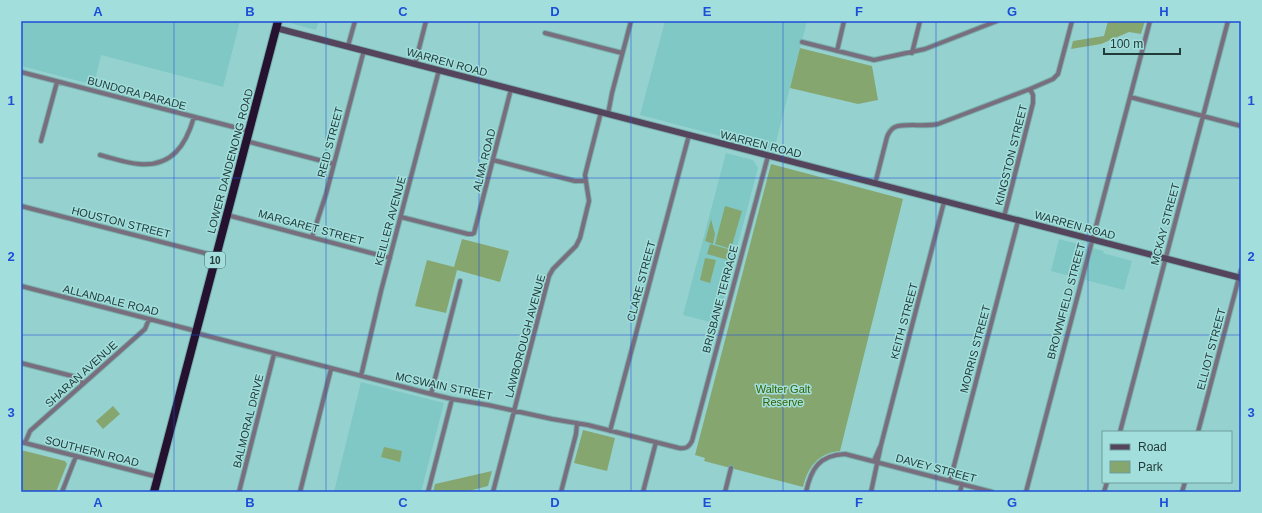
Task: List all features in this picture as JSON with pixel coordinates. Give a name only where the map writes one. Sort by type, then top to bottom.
[{"type":"highway","name":"LOWER DANDENONG ROAD","points":[[154,492],[277,24]]},
{"type":"street","points":[[348,46],[355,21]]},
{"type":"street","points":[[415,64],[426,21]]},
{"type":"street","name":"LAWBOROUGH AVENUE","points":[[493,492],[548,276],[576,246],[580,238],[590,201],[585,181],[586,171],[612,93],[631,21]]},
{"type":"street","points":[[836,51],[844,21]]},
{"type":"street","points":[[912,53],[920,21]]},
{"type":"street","points":[[802,42],[874,60],[912,53],[931,47],[997,21]]},
{"type":"street","points":[[875,184],[887,137],[889,131],[893,127],[900,125],[926,126],[938,124],[1053,79],[1058,74],[1072,21]]},
{"type":"street","name":"BROWNFIELD STREET","points":[[1026,492],[1150,21]]},
{"type":"street","name":"MCKAY STREET","points":[[1120,431],[1228,21]]},
{"type":"street","name":"WARREN ROAD","points":[[277,24],[348,46],[415,64],[1240,278]]},
{"type":"street","points":[[545,33],[622,53]]},
{"type":"street","name":"REID STREET","points":[[312,237],[326,194],[364,50]]},
{"type":"street","name":"KEILLER AVENUE","points":[[360,376],[439,70]]},
{"type":"street","name":"BUNDORA PARADE","points":[[21,72],[249,131]]},
{"type":"street","points":[[41,141],[57,82]]},
{"type":"street","name":"ALMA ROAD","points":[[401,217],[472,234],[476,229],[511,89]]},
{"type":"street","name":"KINGSTON STREET","points":[[1004,217],[1033,103],[1033,95],[1030,89]]},
{"type":"street","points":[[1130,97],[1241,126]]},
{"type":"street","points":[[100,155],[138,164],[149,164],[162,161],[173,155],[185,142],[190,132],[194,117]]},
{"type":"street","name":"CLARE STREET","points":[[610,431],[689,135]]},
{"type":"street","points":[[246,141],[334,164]]},
{"type":"street","name":"BRISBANE TERRACE","points":[[689,446],[768,156]]},
{"type":"street","points":[[493,160],[575,181],[585,181]]},
{"type":"street","name":"KEITH STREET","points":[[872,492],[881,445],[944,202]]},
{"type":"street","name":"HOUSTON STREET","points":[[21,206],[216,256]]},
{"type":"street","name":"MARGARET STREET","points":[[227,215],[390,258]]},
{"type":"street","name":"MORRIS STREET","points":[[950,481],[1018,221]]},
{"type":"street","name":"ELLIOT STREET","points":[[1198,431],[1241,270]]},
{"type":"street","points":[[431,394],[460,281]]},
{"type":"street","name":"ALLANDALE ROAD","points":[[21,286],[196,332]]},
{"type":"street","name":"SHARAN AVENUE","points":[[23,443],[30,431],[145,329],[149,319]]},
{"type":"street","name":"MCSWAIN STREET","points":[[196,332],[331,369],[452,399],[577,423],[682,449],[689,446]]},
{"type":"street","name":"BALMORAL DRIVE","points":[[238,492],[274,354]]},
{"type":"street","points":[[21,363],[76,377],[83,384]]},
{"type":"street","points":[[300,492],[331,369]]},
{"type":"street","points":[[428,492],[452,399]]},
{"type":"street","points":[[561,492],[576,434],[577,423]]},
{"type":"street","points":[[643,492],[656,442]]},
{"type":"street","name":"SOUTHERN ROAD","points":[[23,443],[158,477]]},
{"type":"street","name":"DAVEY STREET","points":[[806,492],[813,470],[823,460],[835,455],[845,454],[992,492]]},
{"type":"street","points":[[62,492],[76,456]]},
{"type":"street","points":[[725,492],[731,468]]},
{"type":"street","points":[[960,492],[962,484]]},
{"type":"shaded area","points":[[21,21],[240,21],[223,87],[101,55],[94,85],[21,66]]},
{"type":"shaded area","points":[[291,21],[319,21],[316,30],[290,23]]},
{"type":"shaded area","points":[[665,21],[807,21],[774,150],[640,115]]},
{"type":"shaded area","points":[[726,153],[753,160],[758,168],[717,324],[683,315]]},
{"type":"shaded area","points":[[1059,239],[1104,251],[1103,253],[1132,261],[1124,290],[1051,271]]},
{"type":"shaded area","points":[[361,382],[444,403],[421,492],[334,492]]},
{"type":"green space","points":[[1108,21],[1145,21],[1141,34],[1129,32],[1101,44],[1071,49],[1073,41],[1104,36]]},
{"type":"green space","points":[[800,48],[872,66],[878,100],[858,104],[790,88]]},
{"type":"green space","name":"Walter Galt Reserve","points":[[771,164],[903,199],[840,451],[832,452],[815,462],[808,473],[803,487],[704,461],[705,458],[695,455]]},
{"type":"green space","points":[[725,206],[742,211],[731,249],[715,244]]},
{"type":"green space","points":[[711,219],[715,234],[713,244],[705,241]]},
{"type":"green space","points":[[462,239],[509,251],[500,282],[457,270],[446,313],[415,306],[427,260],[454,267]]},
{"type":"green space","points":[[710,244],[731,250],[728,260],[707,254]]},
{"type":"green space","points":[[705,258],[716,260],[710,283],[700,280]]},
{"type":"green space","points":[[113,406],[120,414],[103,429],[96,421]]},
{"type":"green space","points":[[583,430],[615,438],[607,471],[574,463]]},
{"type":"green space","points":[[384,447],[402,451],[400,462],[381,457]]},
{"type":"green space","points":[[21,450],[65,461],[67,464],[56,492],[21,492]]},
{"type":"green space","points":[[492,471],[488,486],[465,492],[433,492],[435,484]]}]
